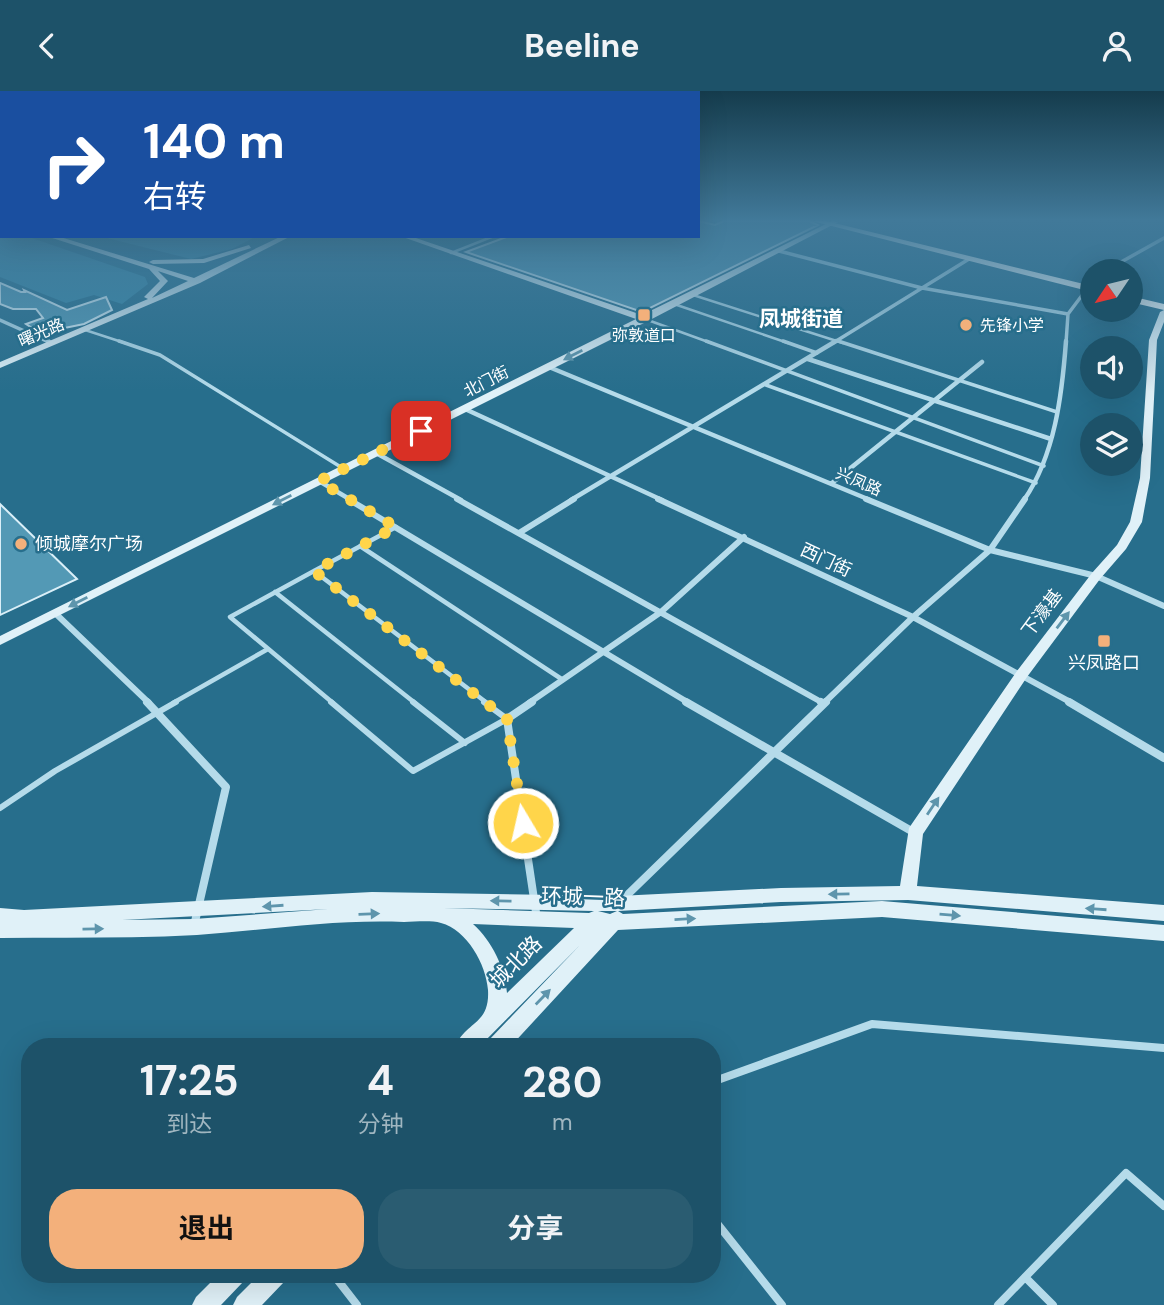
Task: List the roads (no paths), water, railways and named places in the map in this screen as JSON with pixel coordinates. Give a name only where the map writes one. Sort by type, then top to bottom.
[{"type":"main road","points":[[1053,278],[1080,284]]},
{"type":"main road","points":[[1056,278],[1080,284]]},
{"type":"main road","points":[[1143,301],[1164,308]]},
{"type":"street","points":[[148,297],[163,283],[164,278]]},
{"type":"street","name":"曙光路","points":[[131,308],[148,297],[195,278]]},
{"type":"street","name":"曙光路","points":[[0,365],[195,278]]},
{"type":"street","points":[[523,278],[645,319]]},
{"type":"street","name":"北门街","points":[[0,641],[727,278]]},
{"type":"street","points":[[882,278],[922,288],[1069,314]]},
{"type":"street","points":[[519,533],[611,475],[699,426],[939,278]]},
{"type":"street","points":[[504,1038],[617,913],[772,753],[913,617],[990,550],[1036,483],[1044,466],[1063,386],[1069,314],[1080,299]]},
{"type":"street","name":"下濠基","points":[[908,893],[915,833],[1022,674],[1096,576],[1122,547],[1136,522],[1145,478],[1153,340],[1164,308]]},
{"type":"street","points":[[0,320],[51,343]]},
{"type":"street","points":[[808,359],[1051,439]]},
{"type":"street","points":[[832,483],[982,362]]},
{"type":"street","name":"兴凤路","points":[[549,367],[699,426],[990,550],[1096,576],[1164,606]]},
{"type":"street","name":"西门街","points":[[465,409],[913,617],[1022,674],[1164,758]]},
{"type":"street","points":[[376,453],[823,703]]},
{"type":"street","points":[[319,481],[772,753],[915,833]]},
{"type":"street","points":[[536,910],[507,719],[660,612],[744,537]]},
{"type":"street","points":[[55,613],[158,712],[226,787],[195,919]]},
{"type":"street","points":[[882,909],[908,893]]},
{"type":"street","name":"环城一路","points":[[617,913],[781,895],[908,893],[1164,913]]},
{"type":"street","name":"环城一路","points":[[0,916],[195,919],[372,899],[617,913],[882,909],[1164,933]]},
{"type":"street","name":"环城一路","points":[[0,930],[195,919],[374,913],[442,916],[536,910],[592,921]]},
{"type":"street","name":"城北路","points":[[474,1038],[592,921],[617,913]]},
{"type":"street","points":[[442,916],[458,922],[471,932],[483,948],[497,985],[499,1003],[494,1018]]},
{"type":"street","points":[[204,1305],[226,1283]]},
{"type":"street","points":[[245,1305],[267,1283]]},
{"type":"lane","points":[[693,295],[1057,412]]},
{"type":"lane","points":[[674,304],[817,353]]},
{"type":"lane","points":[[645,319],[1044,466]]},
{"type":"lane","points":[[82,329],[160,355],[344,469]]},
{"type":"lane","points":[[766,385],[1036,483]]},
{"type":"lane","points":[[314,571],[507,719],[413,771],[230,617],[275,592],[314,571],[360,547],[396,527]]},
{"type":"lane","points":[[360,547],[563,680]]},
{"type":"lane","points":[[275,592],[465,743]]},
{"type":"lane","points":[[0,808],[55,771],[268,649]]},
{"type":"lane","points":[[721,1079],[872,1024],[1164,1048]]},
{"type":"lane","points":[[998,1305],[1126,1173],[1164,1206]]},
{"type":"lane","points":[[721,1228],[782,1305]]},
{"type":"lane","points":[[1025,1277],[1054,1305]]},
{"type":"lane","points":[[340,1283],[357,1305]]},
{"type":"place","name":"弥敦道口","points":[[644,315]]},
{"type":"place","name":"先锋小学","points":[[966,325]]},
{"type":"place","name":"倾城摩尔广场","points":[[21,544]]},
{"type":"place","name":"兴凤路口","points":[[1104,641]]},
{"type":"district","name":"凤城街道","points":[[801,319]]}]
